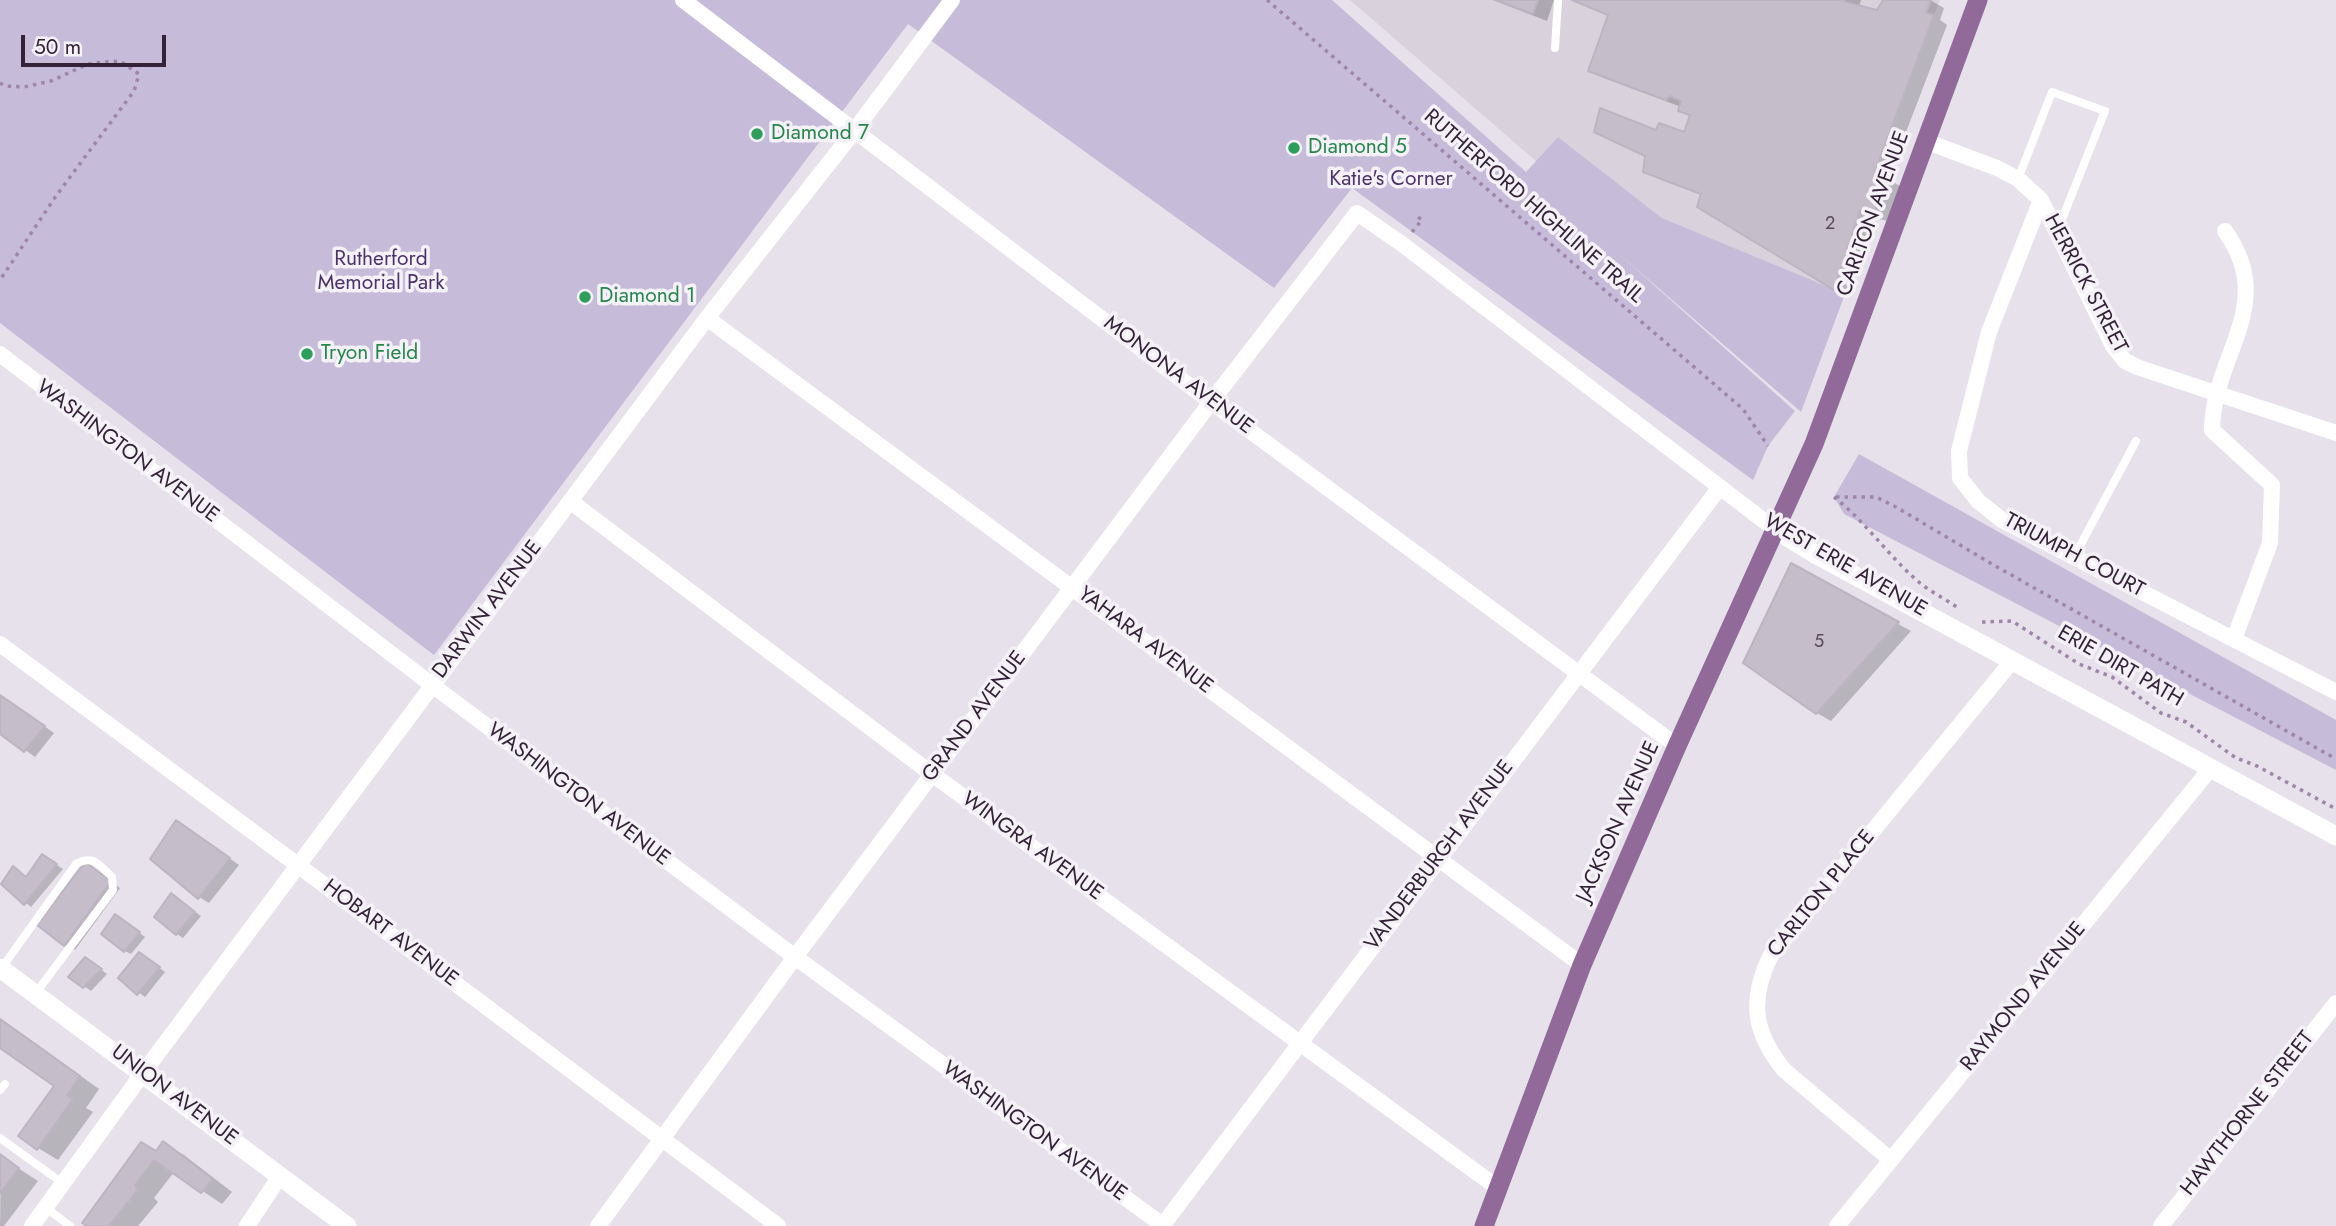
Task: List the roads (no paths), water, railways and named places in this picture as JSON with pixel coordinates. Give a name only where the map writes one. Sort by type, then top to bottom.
[{"type":"main road","name":"CARLTON AVENUE","points":[[1814,444],[1978,0]]},
{"type":"main road","name":"JACKSON AVENUE","points":[[1484,1226],[1582,965],[1677,746],[1814,444]]},
{"type":"street","name":"MONONA AVENUE","points":[[683,0],[1211,402],[1677,746]]},
{"type":"street","name":"DARWIN AVENUE","points":[[32,1226],[570,500],[952,0]]},
{"type":"street","name":"HERRICK STREET","points":[[1926,141],[1997,168],[2018,179],[2041,200],[2113,346],[2125,361],[2336,433]]},
{"type":"street","name":"TRIUMPH COURT","points":[[2041,200],[1989,332],[1959,451],[1961,478],[1978,500],[2002,520],[2336,692]]},
{"type":"street","name":"GRAND AVENUE","points":[[598,1226],[794,957],[1211,402],[1357,213]]},
{"type":"street","name":"WEST ERIE AVENUE","points":[[1357,213],[1402,244],[1776,530],[1815,554],[2336,836]]},
{"type":"street","points":[[2225,231],[2236,246],[2244,267],[2247,289],[2245,310],[2217,394],[2212,429],[2273,485],[2270,543],[2234,639]]},
{"type":"street","name":"YAHARA AVENUE","points":[[707,318],[1582,965]]},
{"type":"street","name":"WASHINGTON AVENUE","points":[[0,354],[432,685],[794,957],[1163,1226]]},
{"type":"street","name":"VANDERBURGH AVENUE","points":[[1163,1226],[1720,487]]},
{"type":"street","name":"WINGRA AVENUE","points":[[570,500],[932,774],[1498,1188]]},
{"type":"street","name":"HOBART AVENUE","points":[[0,645],[778,1226]]},
{"type":"street","name":"CARLTON PLACE","points":[[1891,1160],[1784,1070],[1770,1053],[1762,1036],[1757,1014],[1757,993],[1762,973],[1771,955],[2013,660]]},
{"type":"street","name":"RAYMOND AVENUE","points":[[1837,1226],[2211,768]]},
{"type":"street","name":"UNION AVENUE","points":[[1,968],[347,1226]]},
{"type":"street","name":"HAWTHORNE STREET","points":[[2161,1226],[2336,1003]]},
{"type":"street","points":[[247,1226],[280,1176]]},
{"type":"lane","points":[[1555,48],[1558,0]]},
{"type":"lane","points":[[2018,179],[2052,92],[2105,111],[2057,232]]},
{"type":"lane","points":[[2074,557],[2136,440]]},
{"type":"lane","points":[[1,968],[76,864],[90,859],[112,877],[113,890],[35,994]]},
{"type":"lane","points":[[0,1138],[64,1184]]},
{"type":"lane","points":[[46,1208],[71,1226]]},
{"type":"place","name":"Diamond 7","points":[[757,134]]},
{"type":"place","name":"Diamond 5","points":[[1294,148]]},
{"type":"place","name":"Diamond 1","points":[[585,297]]},
{"type":"place","name":"Tryon Field","points":[[307,354]]},
{"type":"park label","name":"Katie's Corner","points":[[1391,180]]},
{"type":"park label","name":"Rutherford Memorial Park","points":[[381,272]]}]
